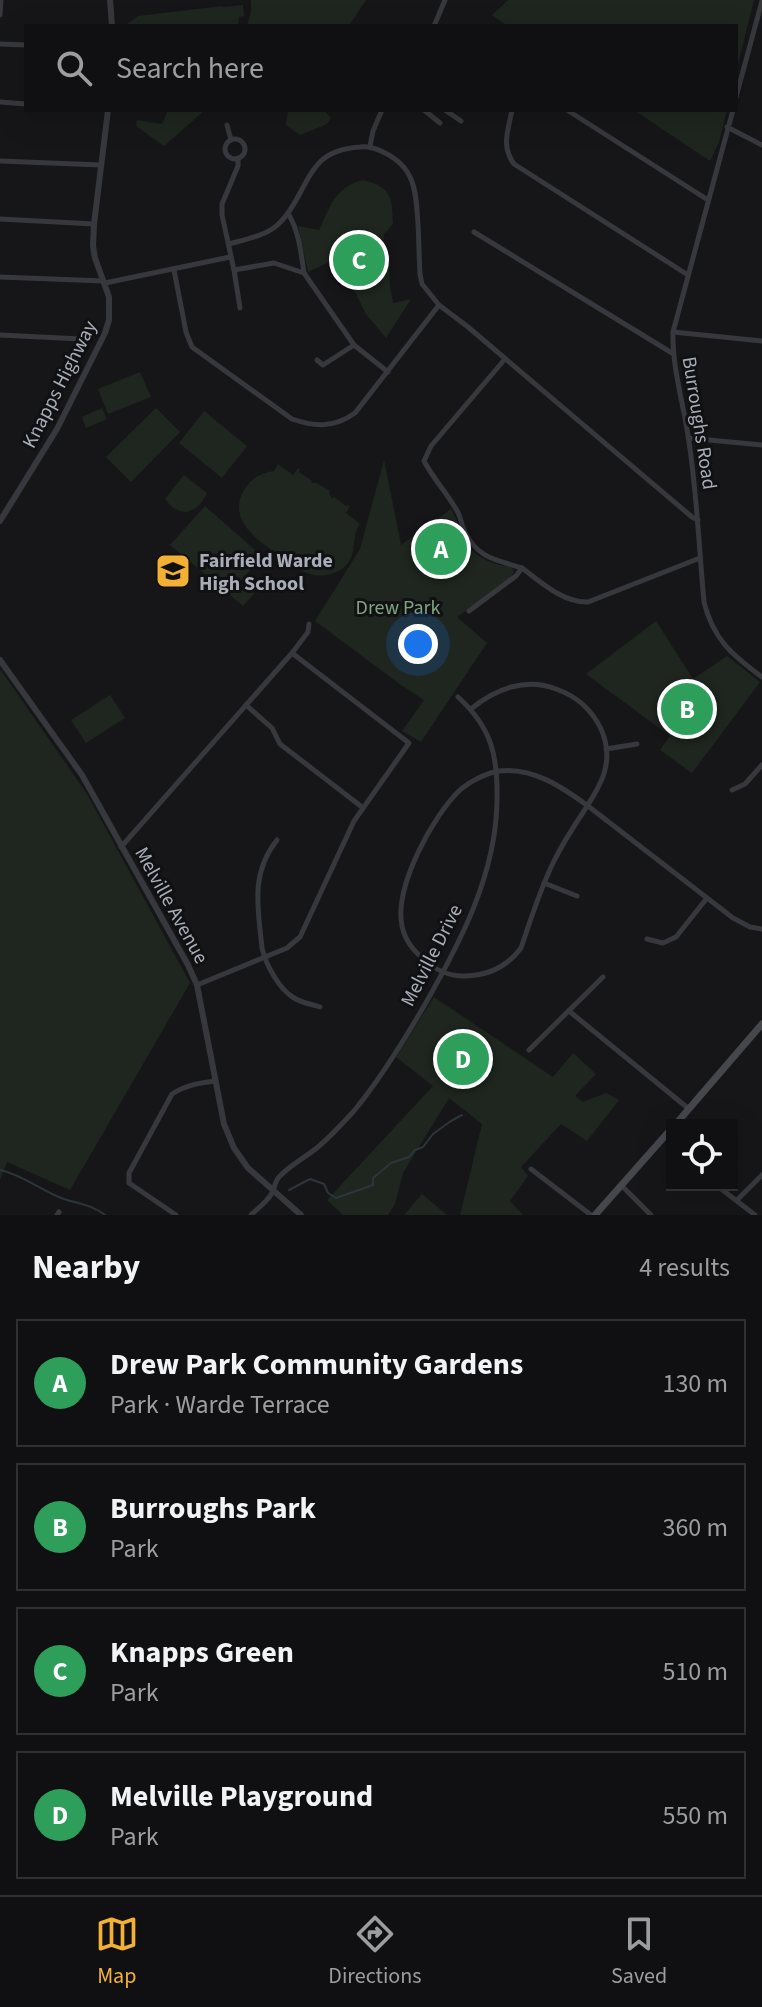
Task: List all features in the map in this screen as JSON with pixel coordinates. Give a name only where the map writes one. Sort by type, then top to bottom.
[{"type":"main road","points":[[680,1119],[761,1028]]},
{"type":"main road","points":[[593,1215],[666,1136]]},
{"type":"street","points":[[0,15],[1,0]]},
{"type":"street","points":[[110,0],[112,24]]},
{"type":"street","points":[[435,24],[441,1]]},
{"type":"street","points":[[738,90],[762,1]]},
{"type":"street","points":[[0,44],[24,45]]},
{"type":"street","points":[[0,102],[24,104]]},
{"type":"street","name":"Knapps Highway","points":[[0,521],[56,431],[109,320],[109,297],[93,246],[108,112]]},
{"type":"street","points":[[370,146],[381,112]]},
{"type":"street","points":[[426,112],[440,123]]},
{"type":"street","points":[[448,112],[461,121]]},
{"type":"street","points":[[512,112],[507,154],[514,164],[688,275]]},
{"type":"street","points":[[570,112],[708,200]]},
{"type":"street","name":"Burroughs Road","points":[[732,112],[673,332],[672,353],[688,438],[704,602],[711,625],[721,642],[736,658],[762,677]]},
{"type":"street","points":[[227,125],[231,140]]},
{"type":"street","points":[[727,127],[762,145]]},
{"type":"street","points":[[231,140],[237,140],[244,147],[244,153],[238,158],[232,159],[225,152],[231,140]]},
{"type":"street","points":[[229,244],[262,236],[289,215],[309,177],[322,160],[339,150],[370,146],[388,154],[402,163],[411,177],[416,192],[422,284],[439,305],[641,476],[698,520]]},
{"type":"street","points":[[238,158],[238,166],[222,204],[222,215],[240,308]]},
{"type":"street","points":[[0,161],[101,165]]},
{"type":"street","points":[[289,215],[299,239],[304,273],[354,345],[388,372]]},
{"type":"street","points":[[0,219],[94,224]]},
{"type":"street","points":[[474,232],[672,353]]},
{"type":"street","points":[[0,277],[105,282],[230,257]]},
{"type":"street","points":[[234,270],[274,263],[304,273]]},
{"type":"street","points":[[174,270],[186,332],[192,347],[292,419],[309,425],[334,424],[355,413],[439,305]]},
{"type":"street","points":[[673,332],[762,341]]},
{"type":"street","points":[[0,335],[81,339]]},
{"type":"street","points":[[317,360],[323,365],[354,345]]},
{"type":"street","points":[[505,359],[431,446],[424,461],[458,512],[462,527],[477,550],[490,559],[522,568],[580,603],[700,558]]},
{"type":"street","points":[[688,438],[762,445]]},
{"type":"street","points":[[469,611],[516,576],[522,568]]},
{"type":"street","points":[[121,847],[292,653],[308,632],[309,624]]},
{"type":"street","points":[[197,985],[287,948],[300,937],[354,821],[409,743],[292,653]]},
{"type":"street","name":"Melville Avenue","points":[[0,660],[82,775],[197,985],[224,1124],[234,1148],[248,1168],[301,1215]]},
{"type":"street","points":[[471,709],[500,690],[525,683],[558,689],[585,706],[597,720],[604,736],[606,770],[600,787],[588,806],[562,845],[544,883],[521,948],[510,961],[482,975],[461,976],[443,973],[414,952],[404,934],[400,914],[415,857],[452,798],[463,787],[498,771],[542,776],[588,806],[742,924],[762,929]]},
{"type":"street","name":"Melville Drive","points":[[251,1215],[269,1197],[276,1179],[320,1145],[353,1112],[389,1062],[443,973],[468,922],[487,873],[497,828],[498,771],[488,737],[471,709],[458,697]]},
{"type":"street","points":[[246,705],[272,728],[280,744],[362,807]]},
{"type":"street","points":[[606,749],[637,744]]},
{"type":"street","points":[[732,790],[745,784],[762,765]]},
{"type":"street","points":[[277,840],[268,851],[258,879],[264,957],[285,991],[296,999],[320,1007]]},
{"type":"street","points":[[544,883],[577,896]]},
{"type":"street","points":[[647,939],[663,943],[676,937],[707,898]]},
{"type":"street","points":[[529,1050],[603,977]]},
{"type":"street","points":[[569,1011],[689,1109]]},
{"type":"street","points":[[176,1215],[129,1183],[129,1173],[172,1094],[190,1085],[215,1081]]},
{"type":"street","points":[[531,1169],[593,1215]]},
{"type":"street","points":[[737,1200],[762,1175]]},
{"type":"street","points":[[622,1186],[651,1215]]},
{"type":"street","points":[[724,1191],[755,1215]]},
{"type":"green space","points":[[251,0],[366,0],[350,24],[248,24]]},
{"type":"green space","points":[[508,0],[754,0],[738,64],[738,24],[505,24],[492,15]]},
{"type":"green space","points":[[243,5],[244,16],[239,17],[238,24],[127,24],[138,16]]},
{"type":"green space","points":[[167,112],[203,112],[164,146],[136,126],[137,120],[162,124]]},
{"type":"green space","points":[[288,112],[326,112],[331,118],[327,124],[300,135],[286,125]]},
{"type":"green space","points":[[637,112],[726,112],[719,142],[710,161]]},
{"type":"green space","points":[[363,180],[385,190],[392,206],[393,224],[384,234],[383,249],[377,255],[378,263],[389,266],[393,303],[411,299],[386,338],[366,314],[338,258],[308,272],[298,226],[319,230],[340,193]]},
{"type":"green space","points":[[140,372],[151,397],[108,414],[98,389]]},
{"type":"green space","points":[[102,408],[107,419],[86,428],[82,417]]},
{"type":"green space","points":[[156,408],[180,432],[131,482],[106,457]]},
{"type":"green space","points":[[204,411],[247,446],[222,478],[179,443]]},
{"type":"green space","name":"Drew Park","points":[[384,460],[401,545],[451,509],[465,541],[475,553],[514,571],[511,579],[457,617],[487,643],[421,742],[402,731],[424,700],[315,621],[360,549]]},
{"type":"green space","points":[[278,464],[293,475],[298,468],[311,483],[330,491],[332,499],[334,497],[350,506],[346,513],[360,524],[351,557],[340,570],[322,576],[301,570],[264,545],[242,521],[239,511],[244,490],[257,477],[274,471]]},
{"type":"green space","points":[[184,475],[207,493],[199,506],[188,511],[176,509],[165,499]]},
{"type":"green space","points":[[205,506],[262,556],[238,584],[249,587],[254,594],[243,606],[170,545]]},
{"type":"green space","points":[[656,621],[693,679],[727,656],[760,682],[692,773],[660,750],[670,736],[586,674]]},
{"type":"green space","points":[[0,669],[87,794],[190,983],[70,1190],[7,1162],[0,1180]]},
{"type":"green space","points":[[110,695],[125,718],[86,743],[71,720]]},
{"type":"green space","points":[[434,997],[553,1077],[573,1053],[596,1074],[575,1096],[583,1102],[606,1093],[619,1100],[587,1141],[561,1124],[521,1167],[528,1176],[510,1201],[523,1215],[460,1215],[482,1124],[449,1098],[403,1173],[395,1204],[388,1215],[343,1215],[327,1200],[433,1086],[396,1057]]},
{"type":"green space","points":[[422,1194],[447,1215],[404,1215]]},
{"type":"waterway","points":[[289,1190],[310,1179],[324,1184],[328,1193],[336,1198],[373,1185],[373,1178],[391,1163],[409,1157],[423,1147],[433,1134],[462,1115]]},
{"type":"waterway","points":[[0,1170],[105,1215]]},
{"type":"place","name":"Knapps Green","points":[[359,260]]},
{"type":"place","name":"Drew Park Community Gardens","points":[[441,549]]},
{"type":"place","name":"Fairfield Warde High School","points":[[173,571]]},
{"type":"place","name":"Burroughs Park","points":[[687,709]]},
{"type":"place","name":"Melville Playground","points":[[463,1059]]}]
